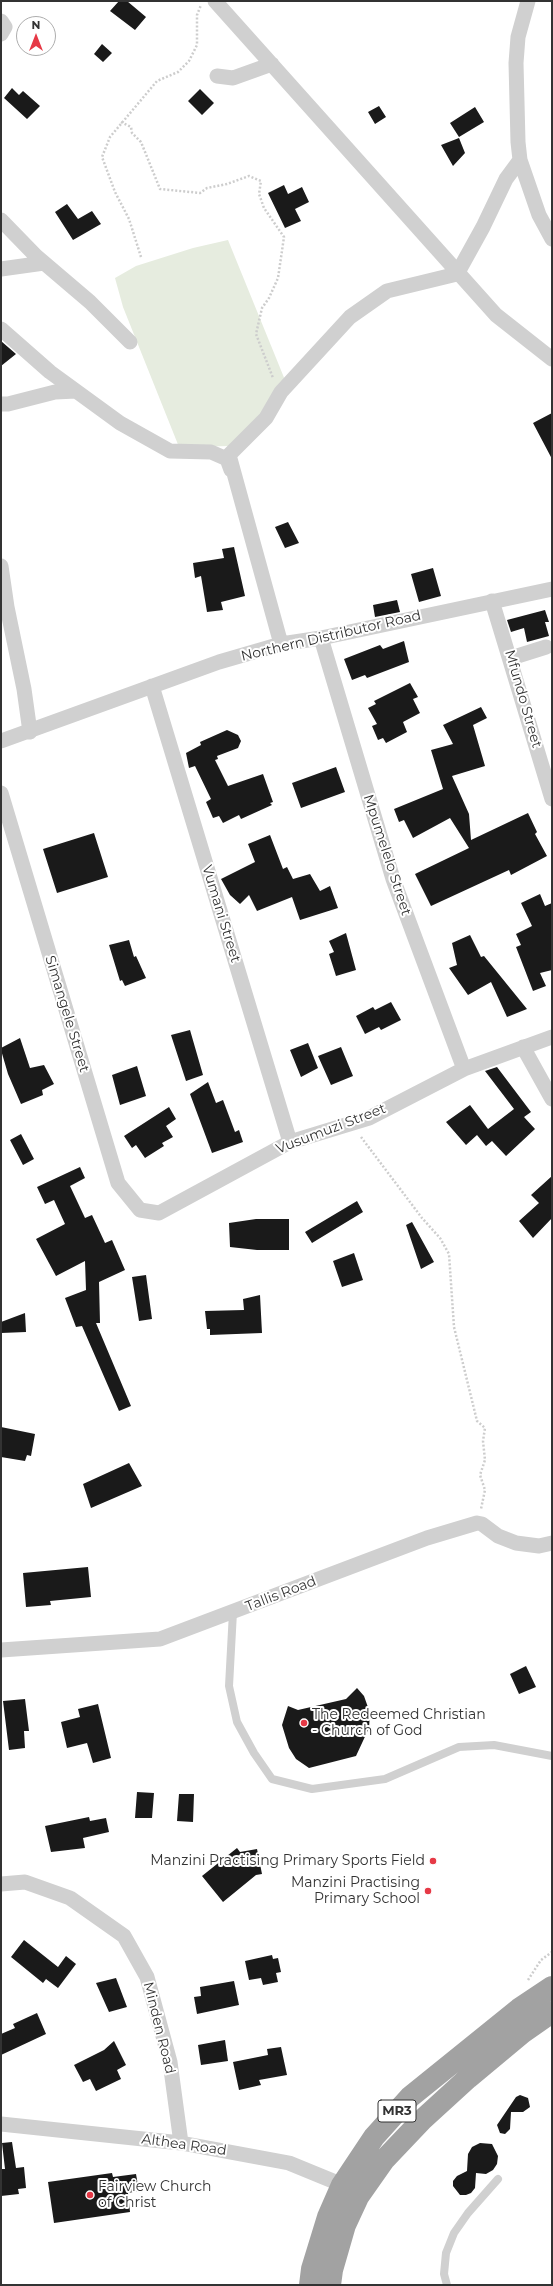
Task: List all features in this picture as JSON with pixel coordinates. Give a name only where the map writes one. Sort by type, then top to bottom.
[{"type":"highway","name":"MR3","points":[[330,2285],[332,2270],[345,2225],[351,2189],[374,2137],[410,2096],[519,2008],[552,1987]]},
{"type":"highway","name":"MR3","points":[[310,2285],[312,2269],[328,2217],[351,2189],[384,2160],[422,2120],[474,2073],[522,2033],[552,2012]]},
{"type":"street","points":[[215,1],[457,274],[496,315],[552,359]]},
{"type":"street","points":[[528,1],[518,37],[516,63],[518,142],[520,160],[539,215],[552,239]]},
{"type":"street","points":[[1,21],[5,27],[1,34]]},
{"type":"street","points":[[217,76],[233,78],[272,64]]},
{"type":"street","points":[[281,644],[229,455],[266,418],[281,392],[350,317],[387,291],[457,274],[483,227],[506,179],[520,160]]},
{"type":"street","points":[[1,220],[44,263],[90,302],[130,342]]},
{"type":"street","points":[[1,269],[44,263]]},
{"type":"street","points":[[1,329],[50,372],[120,423],[170,451],[211,452],[227,459],[236,482]]},
{"type":"street","points":[[1,404],[8,404],[55,392],[76,391]]},
{"type":"street","points":[[1,566],[24,689],[30,732]]},
{"type":"street","name":"Northern Distributor Road","points":[[1,742],[219,662],[281,644],[321,638],[552,589]]},
{"type":"street","name":"Mfundo Street","points":[[492,601],[549,776],[552,798]]},
{"type":"street","name":"Mpumelelo Street","points":[[321,638],[393,879],[464,1068]]},
{"type":"street","points":[[511,658],[546,647]]},
{"type":"street","name":"Vumani Street","points":[[152,686],[290,1142]]},
{"type":"street","name":"Simangele Street","points":[[1,793],[118,1183],[140,1210],[159,1213]]},
{"type":"street","name":"Vusumuzi Street","points":[[159,1213],[290,1142],[368,1118],[464,1068],[552,1037]]},
{"type":"street","points":[[523,1047],[552,1098]]},
{"type":"street","points":[[477,1523],[482,1524],[498,1536],[516,1543],[539,1546],[552,1543]]},
{"type":"street","name":"Tallis Road","points":[[1,1650],[160,1639],[427,1538],[477,1523]]},
{"type":"street","name":"Minden Road","points":[[1,1884],[25,1882],[70,1898],[124,1936],[147,1977],[170,2062],[181,2142]]},
{"type":"street","name":"Althea Road","points":[[1,2124],[181,2142],[289,2163],[351,2189]]},
{"type":"lane","points":[[233,1612],[229,1686],[236,1715],[254,1753],[272,1779],[312,1789],[385,1779],[459,1747],[494,1745],[552,1756]]},
{"type":"lane","points":[[448,2285],[444,2274],[446,2253],[454,2233],[468,2213],[498,2179]]},
{"type":"path","points":[[141,257],[130,219],[115,192],[102,157],[110,137],[121,122],[158,81],[178,72],[189,61],[197,45],[197,15],[202,1]]},
{"type":"path","points":[[121,122],[131,127],[132,133],[141,142],[160,189],[200,193],[207,188],[227,184],[249,176],[261,181],[259,194],[264,208],[284,236],[278,278],[269,298],[262,308],[256,334],[281,392]]},
{"type":"path","points":[[353,1122],[361,1136],[422,1218],[440,1238],[449,1254],[454,1327],[477,1421],[485,1428],[483,1441],[485,1460],[480,1475],[485,1490],[477,1523]]},
{"type":"path","points":[[524,1985],[541,1960],[552,1952]]},
{"type":"shaded area","points":[[228,240],[285,380],[256,427],[233,446],[179,447],[123,307],[115,278],[136,266],[193,248]]},
{"type":"building","points":[[119,1],[127,1],[146,17],[135,30],[110,11]]},
{"type":"building","points":[[102,44],[112,53],[103,62],[94,54]]},
{"type":"building","points":[[12,88],[19,95],[23,91],[40,106],[27,119],[4,98]]},
{"type":"building","points":[[200,89],[214,103],[202,115],[188,101]]},
{"type":"building","points":[[379,106],[386,117],[375,124],[368,112]]},
{"type":"building","points":[[475,107],[484,122],[459,137],[450,123]]},
{"type":"building","points":[[459,138],[465,153],[453,166],[441,145]]},
{"type":"building","points":[[284,185],[288,194],[302,187],[309,202],[295,209],[301,221],[285,228],[268,193]]},
{"type":"building","points":[[67,204],[78,219],[92,211],[101,224],[73,240],[55,212]]},
{"type":"building","points":[[1,341],[16,354],[1,366]]},
{"type":"building","points":[[552,413],[552,459],[533,423]]},
{"type":"building","points":[[288,522],[299,543],[285,548],[275,527]]},
{"type":"building","points":[[234,547],[245,596],[221,602],[223,610],[207,612],[201,576],[195,578],[193,563],[224,558],[222,549]]},
{"type":"building","points":[[433,568],[441,596],[419,602],[411,574]]},
{"type":"building","points":[[397,600],[400,612],[375,617],[373,605]]},
{"type":"building","points":[[545,610],[549,622],[545,622],[549,636],[527,642],[524,628],[511,632],[507,620]]},
{"type":"building","points":[[404,641],[409,662],[367,678],[365,675],[352,680],[344,659],[380,645],[383,649]]},
{"type":"building","points":[[410,683],[418,697],[413,699],[420,713],[403,722],[407,732],[386,743],[383,738],[378,740],[372,726],[377,724],[368,708],[376,704],[374,701]]},
{"type":"building","points":[[481,707],[487,718],[473,725],[485,766],[452,776],[469,814],[471,840],[528,813],[537,832],[535,834],[547,856],[511,875],[509,870],[431,906],[415,874],[469,848],[450,818],[413,838],[404,820],[399,822],[394,809],[443,789],[431,750],[453,744],[443,725]]},
{"type":"building","points":[[227,730],[238,735],[241,741],[238,748],[217,756],[218,759],[215,760],[228,786],[263,774],[273,802],[270,803],[272,805],[241,819],[239,815],[223,823],[219,816],[213,818],[206,802],[211,799],[195,766],[189,768],[186,753],[201,745],[200,742]]},
{"type":"building","points":[[336,767],[345,792],[301,808],[292,783]]},
{"type":"building","points":[[94,833],[108,877],[57,893],[43,849]]},
{"type":"building","points":[[270,835],[283,869],[287,867],[293,879],[310,874],[320,891],[330,886],[338,908],[300,920],[292,897],[257,911],[249,895],[240,904],[230,895],[221,879],[255,862],[248,844]]},
{"type":"building","points":[[540,894],[545,906],[552,903],[552,970],[540,973],[546,986],[533,991],[516,947],[521,945],[516,934],[532,926],[521,903]]},
{"type":"building","points":[[346,933],[356,970],[336,976],[329,954],[334,952],[329,941]]},
{"type":"building","points":[[470,935],[481,957],[484,956],[527,1009],[507,1017],[491,982],[468,995],[449,968],[457,965],[452,943]]},
{"type":"building","points":[[129,940],[134,957],[136,956],[146,978],[125,986],[122,980],[120,981],[109,945]]},
{"type":"building","points":[[391,1002],[401,1020],[381,1030],[379,1027],[365,1034],[356,1016],[373,1007],[375,1010]]},
{"type":"building","points":[[190,1030],[203,1075],[186,1081],[171,1035]]},
{"type":"building","points":[[20,1038],[30,1068],[44,1065],[54,1084],[42,1090],[43,1095],[21,1104],[8,1074],[1,1050],[1,1048]]},
{"type":"building","points":[[308,1043],[318,1068],[301,1077],[290,1050]]},
{"type":"building","points":[[341,1047],[353,1076],[331,1085],[318,1056]]},
{"type":"building","points":[[137,1066],[146,1096],[120,1105],[112,1075]]},
{"type":"building","points":[[497,1067],[531,1112],[524,1117],[535,1129],[506,1156],[492,1141],[486,1146],[477,1135],[466,1145],[446,1122],[470,1105],[488,1129],[514,1109],[485,1071]]},
{"type":"building","points":[[208,1082],[216,1103],[223,1100],[235,1132],[239,1130],[243,1142],[212,1153],[190,1094]]},
{"type":"building","points":[[169,1107],[176,1119],[166,1126],[173,1137],[162,1143],[164,1146],[145,1158],[136,1145],[132,1148],[124,1136]]},
{"type":"building","points":[[21,1134],[34,1159],[23,1165],[10,1140]]},
{"type":"building","points":[[80,1167],[85,1178],[70,1186],[85,1218],[92,1215],[105,1243],[112,1240],[125,1270],[99,1282],[100,1323],[96,1323],[131,1406],[119,1411],[82,1326],[76,1327],[65,1298],[86,1290],[85,1261],[56,1276],[36,1239],[65,1224],[54,1200],[45,1204],[37,1187]]},
{"type":"building","points":[[552,1176],[552,1218],[533,1238],[519,1221],[539,1203],[531,1195]]},
{"type":"building","points":[[357,1201],[363,1212],[312,1243],[305,1232]]},
{"type":"building","points":[[256,1219],[289,1219],[289,1250],[257,1250],[230,1247],[229,1223]]},
{"type":"building","points":[[412,1222],[434,1262],[421,1269],[406,1225]]},
{"type":"building","points":[[354,1253],[363,1280],[342,1287],[333,1261]]},
{"type":"building","points":[[146,1275],[152,1319],[139,1321],[132,1277]]},
{"type":"building","points":[[260,1295],[262,1333],[210,1335],[210,1329],[207,1329],[205,1311],[244,1310],[243,1299]]},
{"type":"building","points":[[25,1313],[26,1332],[1,1333],[1,1322]]},
{"type":"building","points":[[1,1427],[35,1434],[31,1456],[27,1455],[25,1461],[1,1457]]},
{"type":"building","points":[[129,1463],[142,1486],[91,1508],[83,1484]]},
{"type":"building","points":[[88,1567],[91,1597],[50,1601],[51,1605],[26,1607],[23,1573]]},
{"type":"building","points":[[526,1666],[536,1687],[519,1694],[510,1674]]},
{"type":"building","points":[[357,1688],[364,1696],[370,1713],[369,1728],[356,1756],[309,1768],[296,1759],[289,1748],[282,1725],[288,1706],[298,1710],[346,1699]]},
{"type":"building","points":[[25,1699],[29,1731],[24,1731],[25,1748],[9,1750],[3,1701]]},
{"type":"building","points":[[98,1704],[111,1758],[93,1763],[87,1743],[67,1748],[61,1722],[80,1717],[78,1709]]},
{"type":"building","points":[[137,1792],[154,1793],[152,1818],[135,1818]]},
{"type":"building","points":[[179,1794],[194,1794],[193,1822],[177,1821]]},
{"type":"building","points":[[89,1817],[90,1821],[106,1818],[109,1832],[83,1838],[85,1848],[51,1852],[45,1826]]},
{"type":"building","points":[[237,1848],[240,1852],[257,1849],[262,1874],[256,1875],[223,1902],[202,1876]]},
{"type":"building","points":[[24,1940],[58,1967],[66,1956],[76,1964],[58,1988],[46,1979],[43,1983],[11,1957]]},
{"type":"building","points":[[272,1955],[273,1959],[278,1958],[281,1972],[276,1973],[278,1982],[263,1985],[261,1978],[249,1980],[245,1961]]},
{"type":"building","points":[[116,1978],[127,2007],[109,2012],[96,1983]]},
{"type":"building","points":[[234,1981],[239,2005],[197,2014],[194,1997],[201,1996],[200,1987]]},
{"type":"building","points":[[37,2013],[46,2034],[1,2055],[1,2034],[15,2028],[13,2024]]},
{"type":"building","points":[[225,2040],[228,2061],[201,2065],[198,2045]]},
{"type":"building","points":[[114,2041],[126,2065],[117,2070],[121,2079],[96,2091],[90,2079],[83,2082],[74,2065],[104,2050]]},
{"type":"building","points":[[281,2047],[287,2075],[259,2080],[261,2085],[239,2090],[233,2062],[268,2055],[267,2049]]},
{"type":"building","points":[[520,2095],[528,2098],[530,2107],[523,2112],[511,2112],[510,2129],[505,2134],[500,2133],[497,2125],[516,2097]]},
{"type":"building","points":[[12,2142],[16,2168],[24,2167],[26,2188],[18,2189],[19,2194],[1,2196],[1,2169],[5,2169],[2,2143]]},
{"type":"building","points":[[480,2143],[492,2144],[498,2156],[497,2164],[493,2170],[486,2174],[476,2173],[475,2188],[471,2193],[460,2195],[453,2186],[453,2181],[457,2176],[467,2171],[468,2154],[472,2147]]},
{"type":"building","name":"Fairview Church of Christ","points":[[112,2173],[113,2177],[136,2174],[139,2191],[128,2193],[130,2212],[54,2223],[48,2182]]},
{"type":"place","name":"The Redeemed Christian - Church of God","points":[[304,1723]]},
{"type":"place","name":"Manzini Practising Primary Sports Field","points":[[433,1861]]},
{"type":"place","name":"Manzini Practising Primary School","points":[[428,1891]]},
{"type":"place","name":"Fairview Church of Christ","points":[[90,2195]]}]
